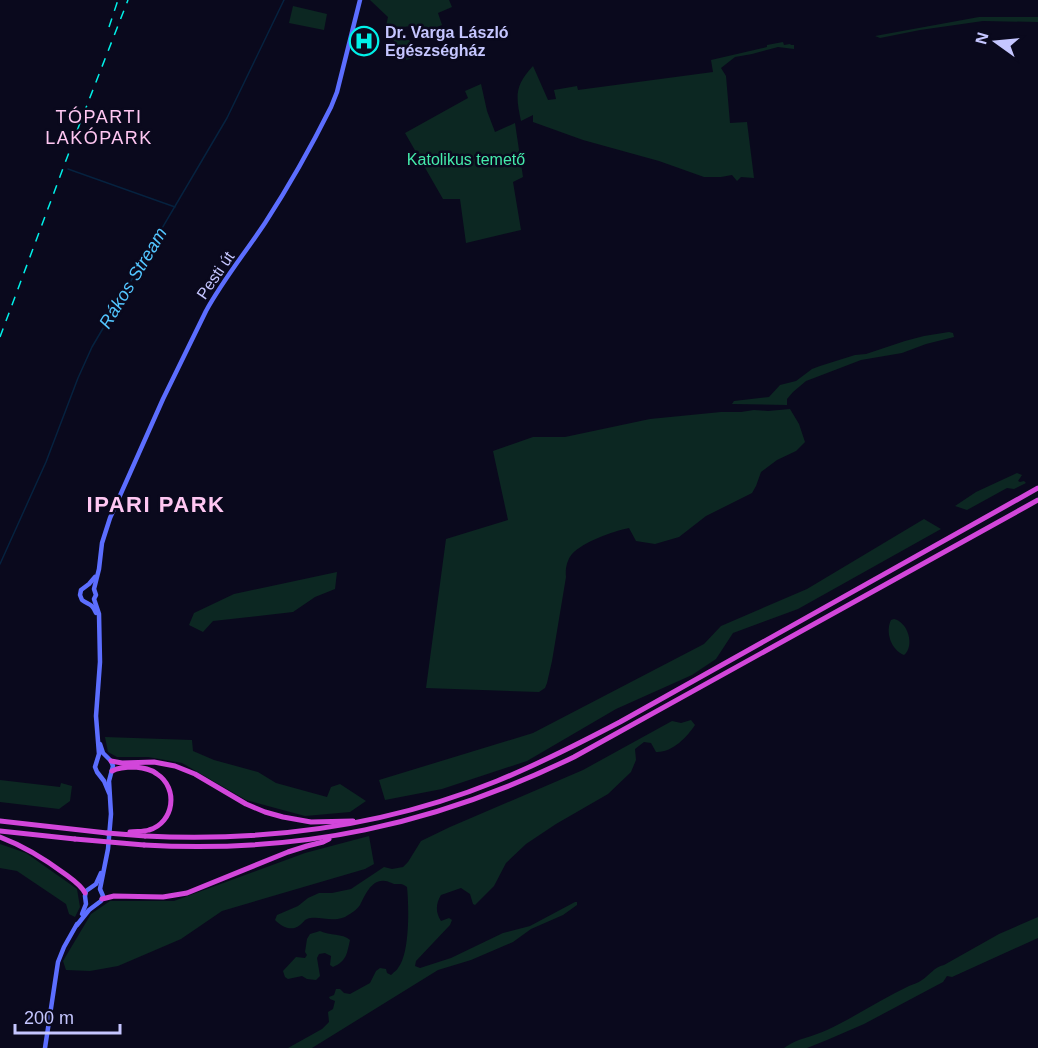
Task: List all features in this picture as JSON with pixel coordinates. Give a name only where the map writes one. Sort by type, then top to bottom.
[{"type":"highway","points":[[0,821],[107,833],[199,838],[295,833],[361,822],[427,805],[473,790],[563,752],[1038,488]]},
{"type":"highway","points":[[0,831],[144,845],[237,847],[295,842],[363,831],[393,825],[470,802],[574,757],[1038,500]]},
{"type":"highway","points":[[109,760],[122,763],[154,762],[176,766],[195,774],[246,804],[283,817],[311,822],[361,822]]},
{"type":"highway","points":[[107,833],[146,831],[161,824],[169,811],[171,801],[170,792],[161,777],[149,770],[128,767],[118,768],[111,772]]},
{"type":"highway","points":[[102,899],[114,896],[163,897],[187,893],[334,836]]},
{"type":"highway","points":[[0,837],[37,854],[77,883],[85,893]]},
{"type":"main road","name":"Pesti út","points":[[94,589],[105,531],[118,497],[206,311],[281,197],[331,107],[337,92],[360,0]]},
{"type":"main road","name":"Pesti út","points":[[87,586],[95,578],[99,569]]},
{"type":"main road","points":[[99,626],[96,611],[80,595],[81,590],[87,586],[94,589],[99,614],[100,668],[96,716],[99,754],[95,767],[109,793]]},
{"type":"main road","points":[[89,602],[94,598]]},
{"type":"main road","points":[[77,925],[102,899],[103,894],[100,889],[111,821],[109,793],[113,766],[103,753],[98,736]]},
{"type":"main road","points":[[98,761],[102,758],[109,760]]},
{"type":"main road","points":[[100,774],[104,776],[111,772]]},
{"type":"main road","points":[[45,1048],[61,953],[84,910],[85,893],[100,878],[106,862]]},
{"type":"main road","points":[[93,887],[100,889]]},
{"type":"main road","points":[[86,900],[90,904],[96,904]]},
{"type":"green space","points":[[370,0],[449,0],[452,7],[438,13],[442,25],[422,33],[411,26],[403,27],[402,33],[406,40],[409,40],[420,56],[406,60],[404,52],[400,52],[386,26],[388,17]]},
{"type":"green space","points":[[293,6],[327,14],[324,30],[289,23]]},
{"type":"green space","points":[[979,17],[1038,17],[1038,22],[983,21],[880,38],[875,36]]},
{"type":"green space","points":[[783,42],[784,45],[794,45],[794,49],[778,47],[735,57],[721,68],[726,76],[730,123],[747,122],[754,178],[741,177],[737,181],[732,175],[704,177],[659,161],[583,140],[533,122],[533,115],[521,121],[518,92],[522,80],[533,66],[548,100],[556,99],[554,90],[577,86],[578,90],[713,72],[711,60]]},
{"type":"green space","name":"Katolikus temető","points":[[481,84],[495,132],[515,123],[523,177],[513,182],[521,230],[466,243],[460,199],[443,199],[405,133],[468,98],[465,91]]},
{"type":"green space","points":[[953,333],[954,337],[902,353],[861,360],[806,381],[787,399],[787,405],[732,404],[734,401],[769,397],[780,385],[796,381],[820,366],[905,341]]},
{"type":"green space","points":[[790,409],[799,424],[805,442],[796,451],[777,460],[761,472],[752,493],[706,516],[679,537],[655,544],[636,541],[629,528],[583,545],[572,554],[567,565],[552,661],[545,688],[539,692],[426,688],[446,539],[508,520],[493,451],[533,437],[565,437],[650,419],[721,412]]},
{"type":"green space","points":[[1017,473],[1022,475],[1018,481],[1026,483],[1014,489],[1007,488],[967,510],[955,506],[976,492]]},
{"type":"green space","points":[[924,519],[941,529],[798,609],[733,633],[716,659],[692,675],[616,709],[527,761],[442,789],[385,800],[379,780],[533,733],[704,644],[721,626],[807,589]]},
{"type":"green space","points":[[337,572],[335,589],[315,597],[293,612],[213,621],[203,632],[189,625],[194,613],[234,594]]},
{"type":"green space","points":[[894,619],[903,625],[908,635],[909,646],[904,655],[899,653],[890,640],[889,625]]},
{"type":"green space","points":[[691,720],[695,725],[683,739],[668,750],[656,752],[651,743],[644,742],[635,749],[636,760],[631,772],[608,794],[526,844],[506,863],[494,886],[475,905],[470,894],[461,888],[441,895],[437,908],[439,918],[441,921],[449,918],[452,920],[416,961],[415,966],[420,968],[451,958],[503,933],[530,926],[575,902],[577,905],[563,915],[531,929],[513,942],[471,960],[438,970],[312,1048],[288,1048],[322,1029],[329,1022],[328,1012],[333,1009],[335,1001],[329,997],[334,995],[336,989],[350,994],[370,983],[380,968],[386,969],[391,975],[398,969],[407,941],[407,887],[402,884],[380,881],[372,885],[357,909],[340,919],[311,918],[306,919],[297,927],[290,928],[284,927],[275,920],[277,915],[319,893],[351,889],[384,867],[392,869],[403,867],[421,841],[583,770],[672,721],[681,723]]},
{"type":"green space","points":[[105,737],[192,740],[193,751],[214,760],[258,772],[276,783],[327,797],[331,787],[340,784],[366,801],[350,812],[305,816],[246,800],[182,763],[148,757],[117,757],[108,752]]},
{"type":"green space","points":[[0,780],[60,787],[61,783],[72,786],[70,801],[59,809],[0,802]]},
{"type":"green space","points":[[369,836],[374,864],[365,869],[222,911],[181,939],[118,966],[90,971],[66,970],[63,961],[91,914],[110,901],[174,901],[305,853]]},
{"type":"green space","points":[[0,844],[26,853],[77,889],[80,907],[75,917],[69,914],[66,904],[17,871],[0,868]]},
{"type":"green space","points":[[1038,917],[1038,938],[952,977],[947,976],[943,982],[864,1024],[807,1048],[784,1048],[837,1025],[920,981],[937,967],[999,934]]},
{"type":"green space","points":[[320,931],[343,936],[350,940],[344,959],[333,967],[330,965],[331,956],[325,953],[319,954],[317,958],[320,976],[316,980],[302,976],[288,979],[285,977],[283,971],[296,957],[305,958],[307,955],[305,952],[310,934]]},
{"type":"waterway","name":"Rákos Stream","points":[[0,564],[46,462],[92,347],[227,118],[284,0]]},
{"type":"waterway","points":[[68,169],[175,207]]},
{"type":"railway","points":[[109,27],[118,0]]},
{"type":"railway","points":[[0,337],[128,0]]},
{"type":"place","name":"Dr. Varga László Egészségház","points":[[364,41]]},
{"type":"district","name":"TÓPARTI LAKÓPARK","points":[[99,127]]},
{"type":"district","name":"IPARI PARK","points":[[156,504]]}]
